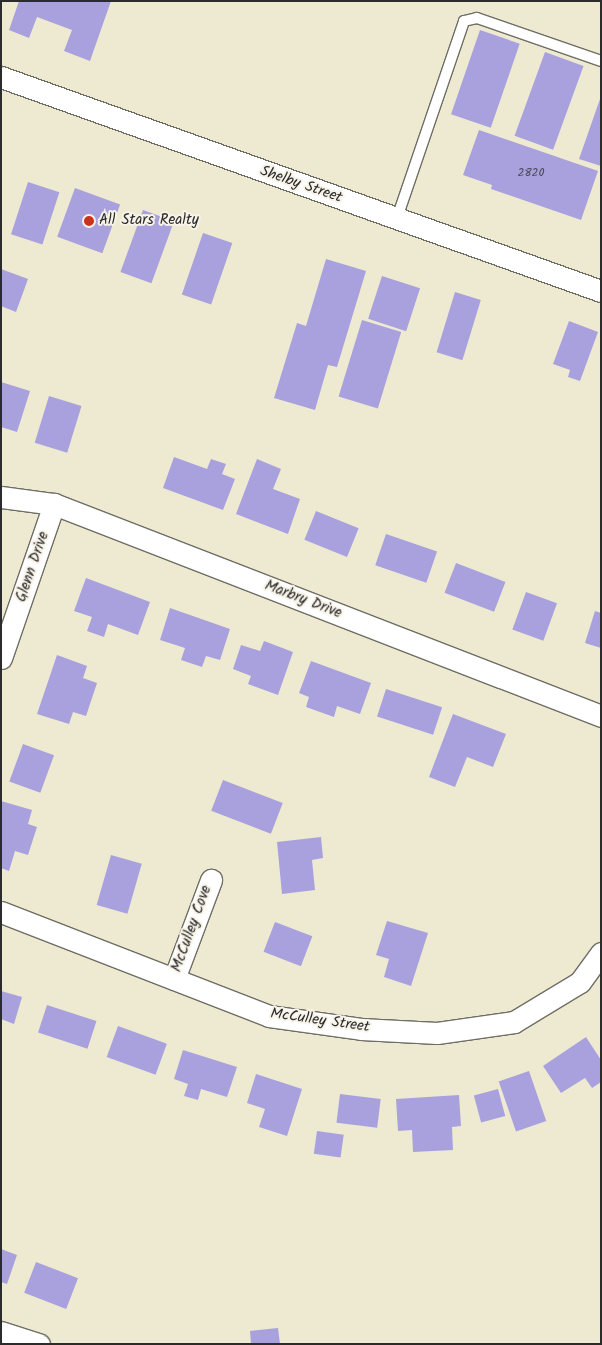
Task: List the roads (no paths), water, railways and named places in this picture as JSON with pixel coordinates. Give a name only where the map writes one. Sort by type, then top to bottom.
[{"type":"street","name":"Shelby Street","points":[[1,77],[601,291]]},
{"type":"street","name":"Marbry Drive","points":[[1,497],[54,504],[601,716]]},
{"type":"street","name":"Glenn Drive","points":[[1,658],[54,504]]},
{"type":"street","name":"McCulley Cove","points":[[174,979],[210,880]]},
{"type":"street","name":"McCulley Street","points":[[1,912],[269,1016],[361,1028],[437,1033],[514,1022],[580,982],[601,953]]},
{"type":"street","points":[[1,1332],[38,1344]]},
{"type":"lane","points":[[397,218],[464,21],[478,18],[601,61]]},
{"type":"place","name":"All Stars Realty","points":[[89,221]]}]
